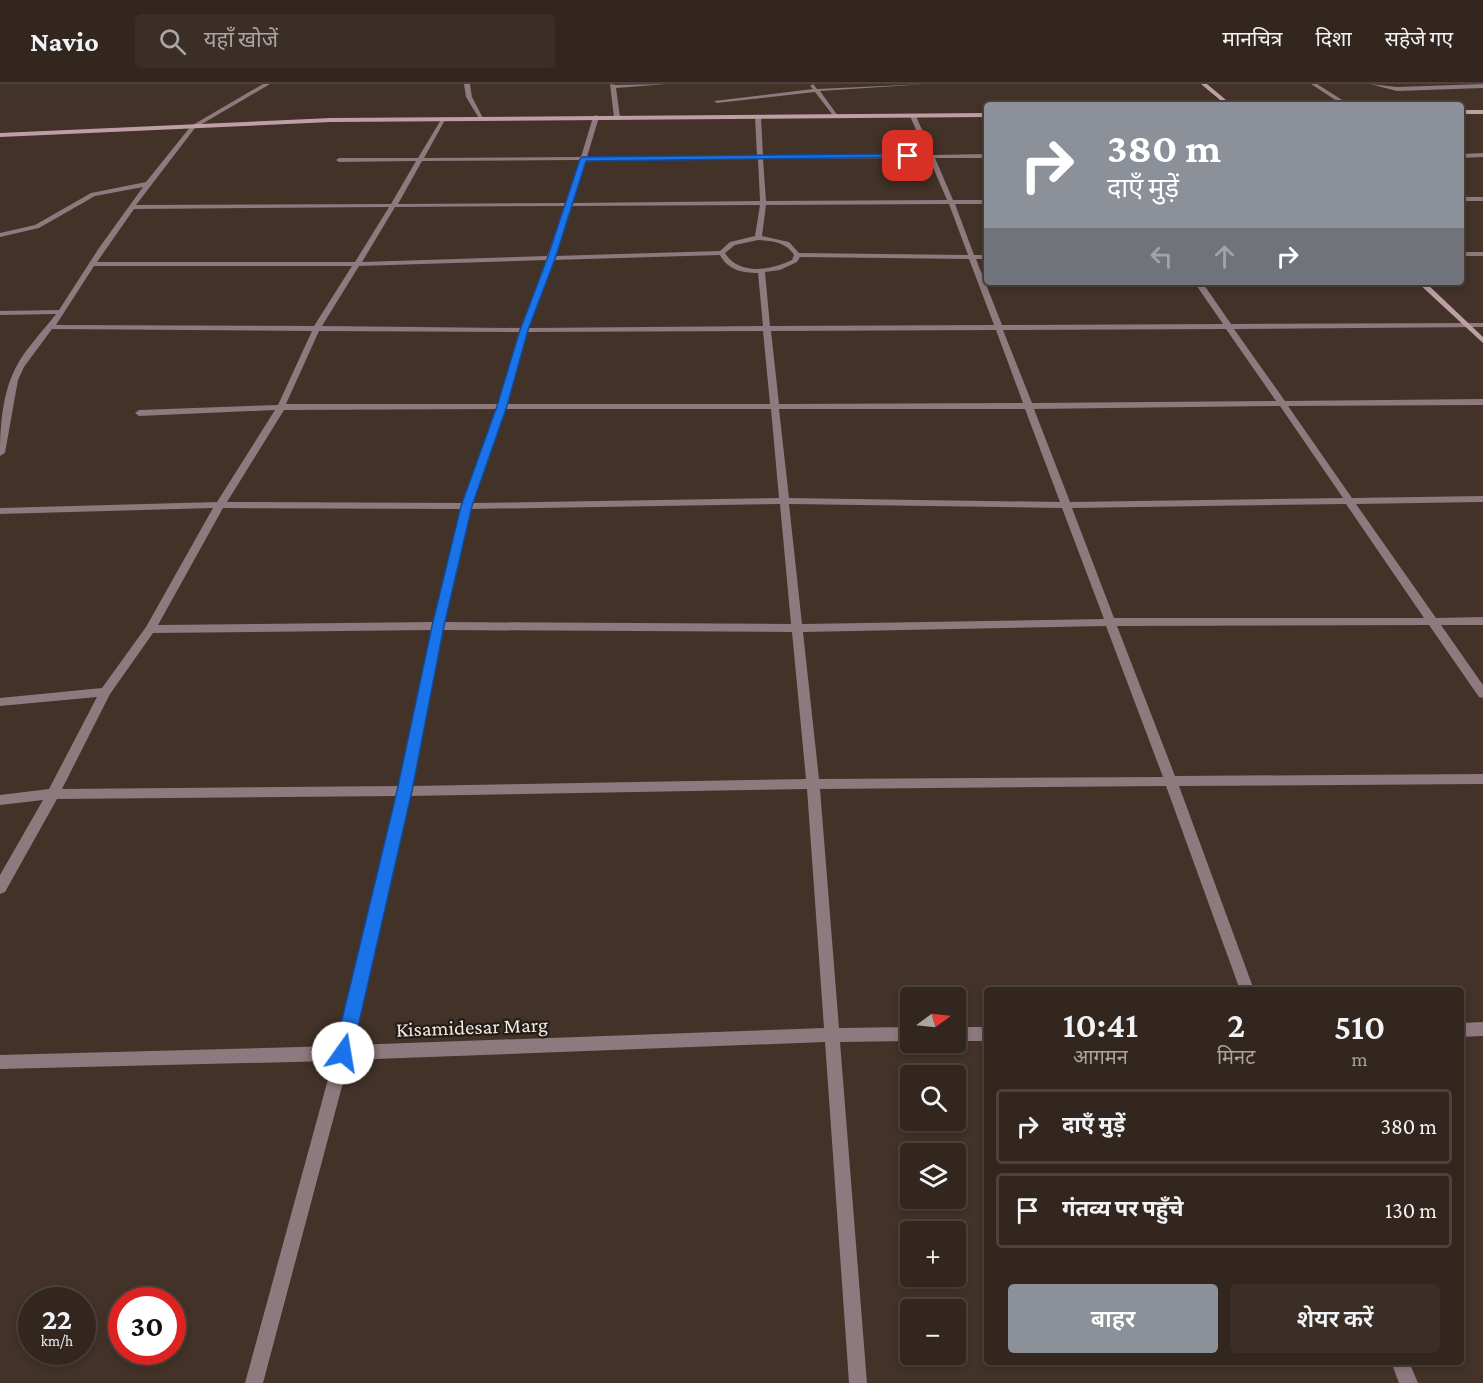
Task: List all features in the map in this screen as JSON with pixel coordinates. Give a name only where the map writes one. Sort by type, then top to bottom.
[{"type":"street","points":[[0,453],[4,414],[20,367],[61,312],[148,184],[193,127],[267,84]]},
{"type":"street","points":[[467,84],[469,97],[482,119]]},
{"type":"street","points":[[617,117],[613,86],[663,84]]},
{"type":"street","points":[[812,84],[835,116]]},
{"type":"street","points":[[717,101],[818,90],[924,84]]},
{"type":"street","points":[[1204,84],[1225,102]]},
{"type":"street","points":[[1314,84],[1342,102]]},
{"type":"street","points":[[1373,84],[1397,89],[1483,86]]},
{"type":"street","points":[[1470,85],[1483,93]]},
{"type":"street","points":[[1464,112],[1483,112]]},
{"type":"street","points":[[0,135],[331,120],[984,115]]},
{"type":"street","points":[[913,116],[951,202],[996,326],[1172,782],[1246,987]]},
{"type":"street","points":[[255,1383],[343,1053],[404,791],[438,626],[466,506],[502,406],[524,330],[570,203],[596,117]]},
{"type":"street","points":[[758,117],[763,203],[758,238]]},
{"type":"street","points":[[0,888],[53,794],[105,692],[150,629],[220,505],[281,407],[316,330],[422,158],[442,120]]},
{"type":"street","points":[[1464,156],[1483,155]]},
{"type":"street","points":[[339,160],[984,156]]},
{"type":"street","points":[[1469,156],[1483,165]]},
{"type":"street","points":[[0,235],[37,227],[93,194],[148,184]]},
{"type":"street","points":[[1464,199],[1483,199]]},
{"type":"street","points":[[132,207],[395,203],[984,202]]},
{"type":"street","points":[[758,238],[781,241],[790,245],[798,255],[795,261],[787,266],[761,271],[732,266],[724,260],[722,253],[725,247],[733,243],[758,238]]},
{"type":"street","points":[[94,264],[356,264],[722,253]]},
{"type":"street","points":[[1464,254],[1483,254]]},
{"type":"street","points":[[798,255],[984,257]]},
{"type":"street","points":[[761,271],[813,784],[830,1035],[858,1383]]},
{"type":"street","points":[[1200,285],[1483,694]]},
{"type":"street","points":[[1424,285],[1483,341]]},
{"type":"street","points":[[0,313],[61,312]]},
{"type":"street","points":[[49,327],[524,330],[1229,324],[1483,325]]},
{"type":"street","points":[[139,413],[281,407],[1028,406],[1483,402]]},
{"type":"street","points":[[0,511],[220,505],[466,506],[786,501],[1066,506],[1483,499]]},
{"type":"street","points":[[150,629],[438,626],[798,628],[1111,622],[1483,621]]},
{"type":"street","points":[[0,702],[105,692]]},
{"type":"street","points":[[0,800],[53,794],[813,784],[1483,779]]},
{"type":"street","points":[[1464,1030],[1483,1029]]},
{"type":"street","name":"Kisamidesar Marg","points":[[0,1062],[900,1034]]},
{"type":"street","points":[[966,1034],[984,1034]]},
{"type":"street","points":[[1401,1365],[1409,1383]]},
{"type":"route","points":[[343,1053],[404,791],[438,626],[466,506],[502,406],[524,330],[551,259],[583,159],[908,156]]}]
